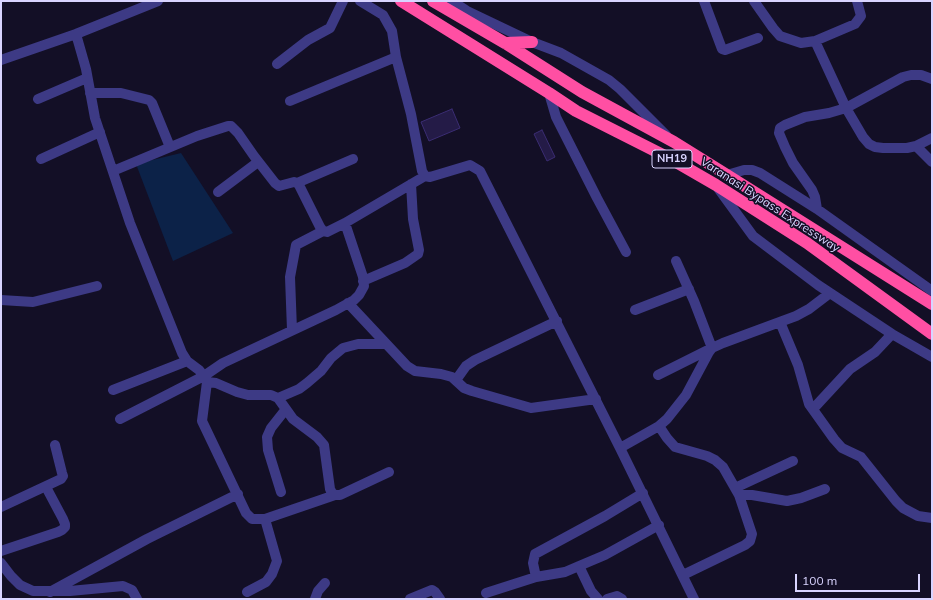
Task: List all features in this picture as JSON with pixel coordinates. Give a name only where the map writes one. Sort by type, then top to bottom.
[{"type":"highway","name":"Varanasi Bypass Expressway","points":[[401,1],[576,111],[671,159],[716,185],[807,243],[932,334]]},
{"type":"highway","name":"Varanasi Bypass Expressway","points":[[433,1],[505,43],[582,92],[674,142],[932,304]]},
{"type":"highway","points":[[505,43],[532,42]]},
{"type":"street","points":[[1,60],[76,34],[158,1]]},
{"type":"street","points":[[277,64],[308,40],[330,28],[342,1]]},
{"type":"street","points":[[360,1],[383,15],[392,31],[396,57],[411,114],[422,171],[425,176]]},
{"type":"street","points":[[452,1],[468,11],[532,42],[561,53],[609,80],[674,142]]},
{"type":"street","points":[[704,1],[722,49],[725,50],[758,38]]},
{"type":"street","points":[[754,1],[780,36],[802,43],[816,42],[859,21],[861,16],[857,1]]},
{"type":"street","points":[[76,34],[95,118],[130,224],[182,353],[187,361],[199,370],[205,379],[248,395],[271,395],[278,398],[293,419],[317,437],[324,445],[330,489],[335,495]]},
{"type":"street","points":[[816,42],[846,108],[863,137],[869,144],[875,147],[899,149],[916,146],[932,138]]},
{"type":"street","points":[[290,101],[396,57]]},
{"type":"street","points":[[817,209],[812,190],[793,163],[785,147],[779,133],[780,128],[805,117],[829,113],[846,108],[903,77],[921,75],[932,79]]},
{"type":"street","points":[[38,99],[87,78]]},
{"type":"street","points":[[90,93],[121,94],[149,100],[152,103],[170,147]]},
{"type":"street","points":[[549,93],[556,117],[626,252]]},
{"type":"street","points":[[113,171],[197,136],[228,126],[234,128],[258,162],[279,186],[294,182],[297,183],[353,159]]},
{"type":"street","points":[[41,159],[100,132]]},
{"type":"street","points":[[916,146],[932,162]]},
{"type":"street","points":[[218,192],[258,162]]},
{"type":"street","points":[[292,330],[290,277],[296,245],[323,231],[327,232],[345,223],[425,176],[430,177],[470,165],[480,171],[557,321],[659,525],[694,599]]},
{"type":"street","points":[[727,175],[744,170],[752,170],[760,173],[817,209],[932,291]]},
{"type":"street","points":[[297,183],[323,231]]},
{"type":"street","points":[[363,281],[405,263],[418,254],[419,250],[413,218],[411,184]]},
{"type":"street","points":[[716,185],[754,236],[830,293],[892,334],[932,357]]},
{"type":"street","points":[[120,419],[205,379],[223,363],[348,303],[359,295],[364,286],[345,223]]},
{"type":"street","points":[[676,261],[689,289],[712,348]]},
{"type":"street","points":[[1,300],[33,302],[97,286]]},
{"type":"street","points":[[635,310],[689,289]]},
{"type":"street","points":[[658,375],[722,343],[796,316],[809,309],[830,293]]},
{"type":"street","points":[[348,303],[407,366],[415,370],[452,377],[464,388],[531,408],[596,399]]},
{"type":"street","points":[[456,380],[466,366],[474,360],[557,321]]},
{"type":"street","points":[[780,322],[798,365],[805,393],[813,409],[838,444],[842,448],[861,457],[896,502],[911,513],[918,516],[932,518]]},
{"type":"street","points":[[813,409],[850,369],[875,352],[892,334]]},
{"type":"street","points":[[278,398],[307,384],[343,348],[358,344],[386,344]]},
{"type":"street","points":[[620,448],[659,426],[667,419],[686,395],[712,348]]},
{"type":"street","points":[[113,390],[187,361]]},
{"type":"street","points":[[205,379],[202,421],[248,516],[252,519],[265,519],[340,494],[389,472]]},
{"type":"street","points":[[281,492],[268,450],[267,438],[271,428],[286,409]]},
{"type":"street","points":[[659,426],[666,438],[675,447],[707,456],[723,467],[737,491],[752,534],[750,541],[744,545],[683,575]]},
{"type":"street","points":[[1,507],[61,479],[63,476],[55,445]]},
{"type":"street","points":[[737,491],[793,461]]},
{"type":"street","points":[[1,551],[58,532],[65,527],[63,519],[46,487]]},
{"type":"street","points":[[737,491],[787,501],[801,498],[825,489]]},
{"type":"street","points":[[536,577],[533,563],[535,554],[605,516],[642,493]]},
{"type":"street","points":[[48,594],[142,542],[238,494]]},
{"type":"street","points":[[247,592],[266,582],[272,574],[277,561],[265,519]]},
{"type":"street","points":[[486,593],[536,577],[554,575],[579,566],[605,555],[659,525]]},
{"type":"street","points":[[1,563],[11,576],[20,584],[33,591],[48,594],[123,586],[132,590],[137,599]]},
{"type":"street","points":[[579,566],[591,591],[598,599]]},
{"type":"street","points":[[315,599],[318,591],[325,583]]},
{"type":"street","points":[[410,599],[432,590],[436,592],[440,599]]},
{"type":"street","points":[[24,599],[33,591]]},
{"type":"street","points":[[607,599],[617,596],[622,599]]},
{"type":"water","points":[[181,153],[233,233],[173,261],[136,164]]},
{"type":"building","points":[[452,109],[460,128],[429,141],[421,122]]},
{"type":"building","points":[[542,130],[555,157],[547,161],[534,134]]}]
